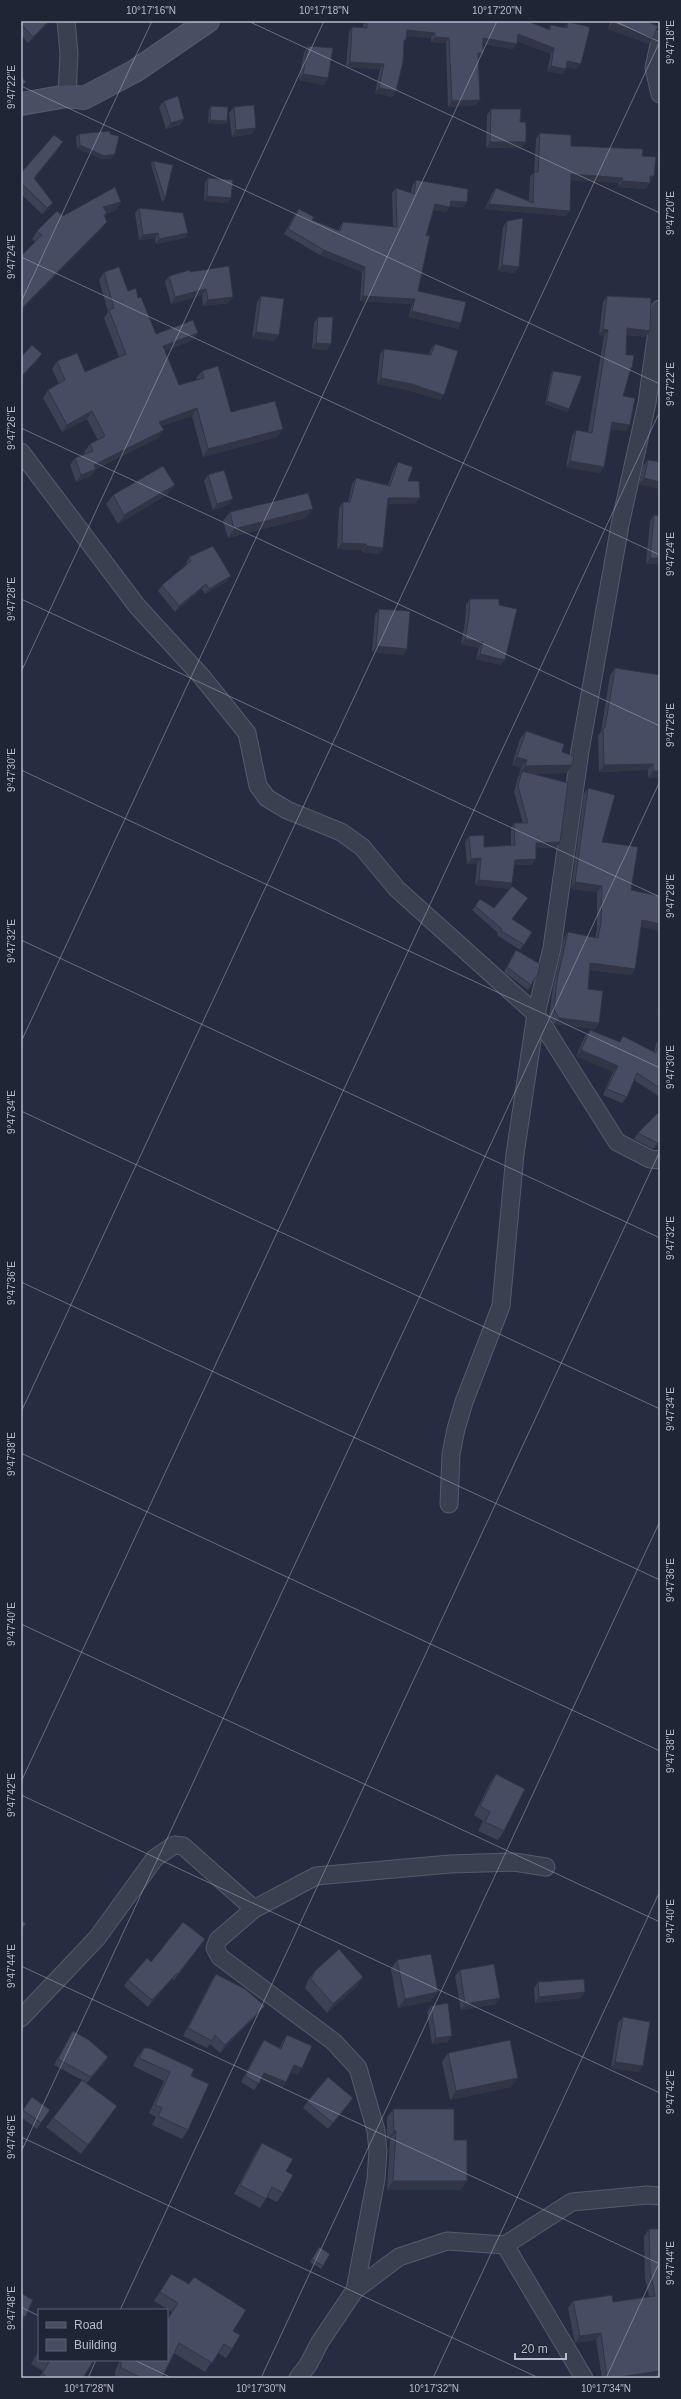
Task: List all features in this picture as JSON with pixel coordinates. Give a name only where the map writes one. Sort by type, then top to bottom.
[{"type":"main road","points":[[21,104],[66,96],[84,98],[129,75],[208,21]]},
{"type":"street","points":[[66,21],[69,53],[66,96]]},
{"type":"street","points":[[660,40],[654,68],[660,94]]},
{"type":"street","points":[[448,1504],[451,1454],[456,1429],[464,1402],[501,1306],[515,1154],[536,1014],[552,948],[580,751],[620,526],[647,403],[660,309]]},
{"type":"street","points":[[21,452],[137,606],[202,677],[247,734],[258,786],[267,798],[287,810],[341,832],[362,847],[396,888],[536,1014],[617,1142],[650,1159],[660,1160]]},
{"type":"street","points":[[21,2018],[97,1938],[155,1858],[174,1845],[183,1846],[254,1909]]},
{"type":"street","points":[[355,2290],[376,2179],[378,2151],[376,2131],[358,2068],[334,2042],[220,1957],[215,1948],[218,1940],[254,1909],[316,1876],[450,1864],[514,1862],[546,1867]]},
{"type":"street","points":[[298,2378],[308,2365],[320,2342],[355,2290],[399,2257],[447,2241],[505,2245],[572,2202],[647,2195],[660,2196]]},
{"type":"street","points":[[505,2245],[584,2378]]},
{"type":"building","points":[[21,21],[49,21],[33,37],[21,24]]},
{"type":"building","points":[[367,21],[527,21],[550,30],[551,25],[567,28],[568,22],[590,27],[581,64],[567,61],[566,69],[551,66],[554,48],[518,34],[517,44],[483,38],[483,53],[478,53],[480,100],[452,101],[449,38],[435,37],[435,33],[407,30],[406,40],[404,40],[403,62],[396,91],[379,88],[384,64],[350,62],[352,27],[367,28]]},
{"type":"building","points":[[613,21],[645,21],[658,26],[653,38],[613,23]]},
{"type":"building","points":[[308,46],[333,48],[328,78],[303,74]]},
{"type":"building","points":[[21,76],[26,82],[21,87]]},
{"type":"building","points":[[178,96],[184,119],[171,123],[164,101]]},
{"type":"building","points":[[254,105],[256,128],[236,130],[234,107]]},
{"type":"building","points":[[211,106],[228,107],[227,121],[210,120]]},
{"type":"building","points":[[491,109],[521,109],[520,122],[526,122],[526,142],[490,142]]},
{"type":"building","points":[[110,131],[110,134],[119,136],[115,154],[104,156],[80,145],[79,134]]},
{"type":"building","points":[[540,133],[571,135],[571,146],[643,149],[642,156],[656,157],[654,176],[650,176],[650,183],[622,181],[623,178],[571,174],[570,211],[489,204],[496,188],[533,203],[534,172],[538,172]]},
{"type":"building","points":[[54,135],[63,142],[34,178],[53,203],[47,208],[21,183],[21,173]]},
{"type":"building","points":[[153,161],[173,165],[165,199]]},
{"type":"building","points":[[208,178],[233,180],[231,198],[207,196]]},
{"type":"building","points":[[416,180],[468,189],[467,202],[451,201],[450,207],[435,204],[426,236],[430,235],[418,291],[466,302],[461,323],[412,311],[415,299],[363,296],[365,267],[324,250],[288,229],[299,209],[314,217],[312,220],[340,231],[343,222],[397,227],[396,188],[414,194]]},
{"type":"building","points":[[115,187],[121,202],[103,207],[107,213],[104,215],[107,222],[21,309],[21,256],[42,235],[37,231],[57,211],[63,216]]},
{"type":"building","points":[[139,208],[183,213],[188,233],[159,239],[158,233],[143,235]]},
{"type":"building","points":[[523,218],[519,267],[502,265],[507,221]]},
{"type":"building","points":[[229,266],[233,297],[208,300],[206,289],[175,297],[169,276],[190,270],[190,272]]},
{"type":"building","points":[[119,267],[128,291],[136,288],[138,298],[141,297],[156,334],[193,320],[198,333],[163,346],[179,385],[204,378],[202,371],[218,366],[231,412],[275,401],[283,429],[208,449],[197,408],[159,422],[164,430],[94,465],[96,469],[81,475],[75,458],[93,451],[90,444],[105,436],[92,411],[67,425],[48,390],[65,380],[57,361],[77,353],[85,372],[126,354],[109,310],[114,308],[104,272]]},
{"type":"building","points":[[261,296],[284,299],[279,335],[256,332]]},
{"type":"building","points":[[607,296],[651,298],[650,331],[627,328],[626,355],[634,355],[632,368],[623,396],[635,398],[630,425],[612,422],[604,467],[570,461],[576,430],[592,433],[608,330],[603,329]]},
{"type":"building","points":[[318,317],[333,317],[331,344],[316,343]]},
{"type":"building","points":[[435,344],[458,351],[444,395],[412,384],[381,378],[384,349],[431,355]]},
{"type":"building","points":[[32,345],[42,354],[21,377],[21,357]]},
{"type":"building","points":[[553,371],[582,376],[569,409],[547,401]]},
{"type":"building","points":[[648,460],[660,462],[660,482],[644,478]]},
{"type":"building","points":[[398,462],[413,467],[408,481],[419,481],[420,498],[388,498],[383,548],[366,546],[366,544],[342,543],[343,502],[350,502],[356,478],[390,486]]},
{"type":"building","points":[[163,466],[175,485],[124,515],[113,495]]},
{"type":"building","points":[[224,470],[233,499],[217,504],[208,475]]},
{"type":"building","points":[[308,493],[313,509],[234,529],[230,512]]},
{"type":"building","points":[[654,515],[660,516],[660,558],[650,558]]},
{"type":"building","points":[[213,546],[231,576],[209,589],[206,584],[179,606],[162,585],[191,561],[189,557]]},
{"type":"building","points":[[470,599],[499,599],[499,605],[517,609],[505,660],[480,654],[483,642],[465,639]]},
{"type":"building","points":[[379,609],[410,611],[407,649],[376,646]]},
{"type":"building","points":[[615,668],[660,675],[660,771],[653,771],[653,764],[604,765],[603,728],[605,728]]},
{"type":"building","points":[[526,731],[564,744],[562,752],[574,756],[572,765],[525,766],[527,760],[517,757]]},
{"type":"building","points":[[522,771],[568,783],[560,842],[536,843],[536,859],[515,860],[512,883],[479,880],[481,858],[471,859],[469,836],[484,835],[484,847],[515,845],[514,823],[528,823],[518,786]]},
{"type":"building","points":[[588,788],[615,795],[602,842],[638,847],[631,890],[660,896],[660,924],[642,920],[635,969],[590,963],[588,989],[603,991],[599,1023],[559,1018],[554,1010],[557,980],[568,932],[598,938],[601,923],[602,886],[575,882]]},
{"type":"building","points":[[512,886],[528,898],[512,919],[532,932],[524,945],[500,930],[502,929],[475,906],[480,899],[494,908]]},
{"type":"building","points":[[516,950],[540,964],[538,974],[531,985],[507,967]]},
{"type":"building","points":[[590,1030],[620,1042],[623,1036],[656,1053],[660,1039],[660,1088],[637,1073],[627,1097],[607,1089],[618,1066],[581,1050]]},
{"type":"building","points":[[660,1111],[660,1140],[657,1143],[638,1133]]},
{"type":"building","points":[[496,1774],[525,1789],[504,1831],[485,1822],[490,1812],[480,1806]]},
{"type":"building","points":[[21,1920],[26,1924],[21,1930]]},
{"type":"building","points":[[183,1922],[205,1939],[178,1974],[177,1973],[152,2000],[128,1980],[147,1958],[151,1962]]},
{"type":"building","points":[[339,1949],[363,1977],[333,2004],[311,1979],[315,1971]]},
{"type":"building","points":[[431,1954],[438,1992],[405,1999],[397,1960]]},
{"type":"building","points":[[494,1964],[500,1998],[465,2004],[460,1970]]},
{"type":"building","points":[[216,1974],[245,1989],[265,2006],[225,2045],[215,2035],[212,2041],[188,2028]]},
{"type":"building","points":[[584,1979],[585,1992],[539,1997],[538,1982]]},
{"type":"building","points":[[448,2003],[452,2036],[436,2038],[431,2006]]},
{"type":"building","points":[[623,2017],[650,2022],[643,2066],[615,2062]]},
{"type":"building","points":[[73,2031],[89,2040],[108,2057],[91,2077],[58,2059]]},
{"type":"building","points":[[287,2035],[312,2046],[302,2068],[294,2065],[286,2082],[264,2073],[259,2084],[245,2076],[264,2040],[281,2049]]},
{"type":"building","points":[[510,2040],[518,2078],[456,2091],[448,2053]]},
{"type":"building","points":[[144,2048],[149,2048],[194,2069],[191,2076],[209,2084],[188,2130],[158,2116],[162,2108],[155,2105],[170,2072],[139,2058]]},
{"type":"building","points":[[328,2077],[353,2098],[333,2123],[307,2102]]},
{"type":"building","points":[[82,2080],[117,2106],[88,2145],[53,2118]]},
{"type":"building","points":[[32,2097],[50,2110],[41,2123],[23,2110]]},
{"type":"building","points":[[393,2109],[454,2109],[454,2140],[467,2140],[467,2181],[393,2181],[396,2131],[394,2131]]},
{"type":"building","points":[[262,2143],[293,2159],[286,2171],[293,2175],[283,2193],[272,2187],[266,2199],[240,2185]]},
{"type":"building","points":[[649,2229],[660,2229],[660,2378],[659,2371],[607,2378],[601,2333],[580,2336],[573,2301],[612,2295],[613,2302],[655,2296],[650,2271]]},
{"type":"building","points":[[319,2247],[330,2254],[323,2266],[312,2259]]},
{"type":"building","points":[[171,2274],[189,2284],[194,2277],[246,2310],[233,2331],[240,2335],[232,2349],[224,2344],[212,2363],[179,2343],[162,2378],[142,2378],[121,2368],[122,2361],[168,2361],[168,2318],[178,2303],[160,2292]]},
{"type":"building","points":[[21,2293],[33,2300],[25,2317],[21,2315]]},
{"type":"building","points":[[47,2361],[93,2361],[83,2378],[49,2378],[42,2374],[49,2362]]}]
